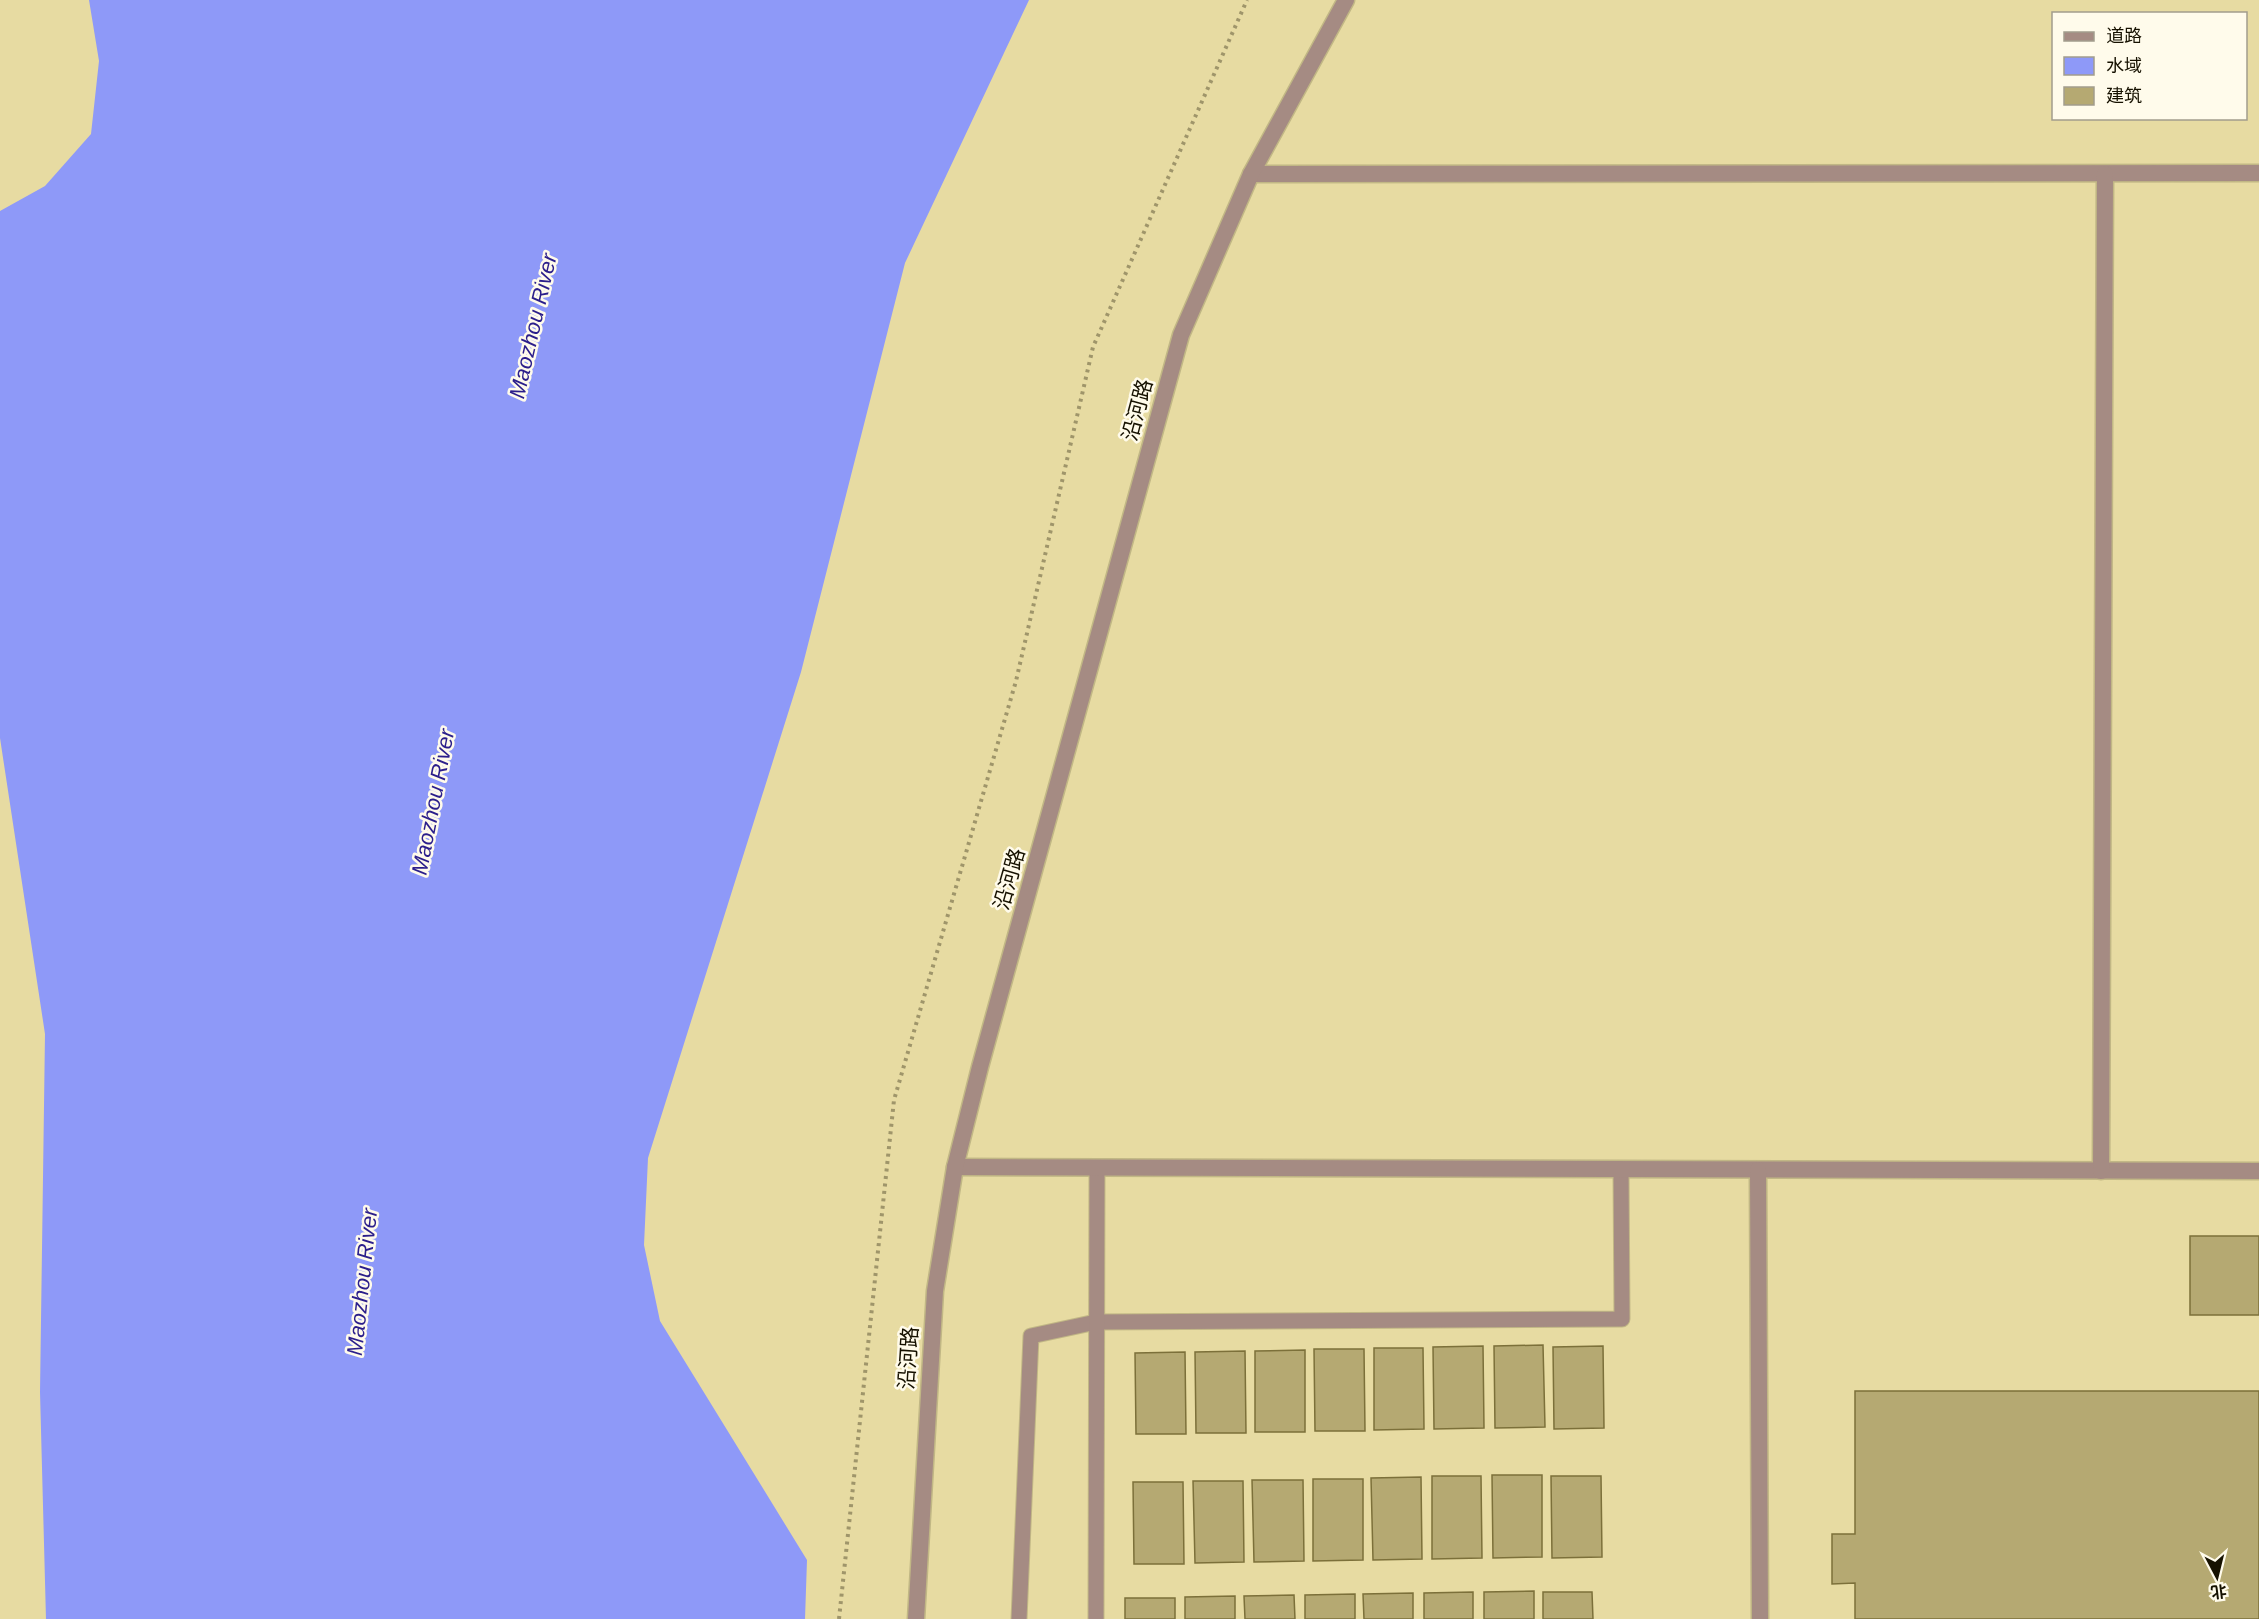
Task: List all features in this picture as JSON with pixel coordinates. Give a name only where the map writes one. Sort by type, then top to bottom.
[{"type":"street","name":"沿河路","points":[[916,1619],[935,1291],[955,1167],[980,1067],[1181,335],[1251,174],[1346,0]]},
{"type":"street","points":[[1251,174],[2259,173]]},
{"type":"street","points":[[2101,1171],[2105,174]]},
{"type":"street","points":[[955,1167],[2259,1172]]},
{"type":"street","points":[[1758,1170],[1760,1619]]},
{"type":"lane","points":[[1096,1619],[1097,1168]]},
{"type":"lane","points":[[1019,1619],[1030,1336],[1096,1322],[1622,1319],[1621,1170]]},
{"type":"path","points":[[839,1619],[894,1100],[1016,681],[1093,347],[1247,0]]},
{"type":"water","name":"Maozhou River","points":[[89,0],[1029,0],[905,263],[801,672],[648,1158],[644,1245],[660,1321],[807,1560],[805,1619],[46,1619],[40,1392],[45,1034],[0,738],[0,211],[45,186],[91,134],[99,61]]},
{"type":"building","points":[[2190,1236],[2259,1236],[2259,1315],[2190,1315]]},
{"type":"building","points":[[1543,1345],[1545,1427],[1495,1428],[1494,1346]]},
{"type":"building","points":[[1483,1346],[1484,1428],[1434,1429],[1433,1347]]},
{"type":"building","points":[[1603,1346],[1604,1428],[1554,1429],[1553,1347]]},
{"type":"building","points":[[1374,1348],[1423,1348],[1424,1429],[1374,1430]]},
{"type":"building","points":[[1314,1349],[1364,1349],[1365,1431],[1315,1431]]},
{"type":"building","points":[[1305,1350],[1305,1432],[1255,1432],[1255,1351]]},
{"type":"building","points":[[1245,1351],[1246,1433],[1196,1433],[1195,1352]]},
{"type":"building","points":[[1185,1352],[1186,1434],[1136,1434],[1135,1353]]},
{"type":"building","points":[[1855,1391],[2259,1391],[2259,1619],[1855,1619],[1855,1583],[1832,1584],[1832,1534],[1855,1534]]},
{"type":"building","points":[[1492,1475],[1542,1475],[1542,1557],[1493,1558]]},
{"type":"building","points":[[1432,1476],[1481,1476],[1482,1558],[1432,1559]]},
{"type":"building","points":[[1551,1476],[1601,1476],[1602,1557],[1552,1558]]},
{"type":"building","points":[[1421,1477],[1422,1559],[1373,1560],[1371,1478]]},
{"type":"building","points":[[1313,1479],[1363,1479],[1363,1560],[1313,1561]]},
{"type":"building","points":[[1252,1480],[1303,1480],[1304,1561],[1254,1562]]},
{"type":"building","points":[[1193,1481],[1243,1481],[1244,1562],[1195,1563]]},
{"type":"building","points":[[1133,1482],[1183,1482],[1184,1564],[1134,1564]]},
{"type":"building","points":[[1534,1591],[1534,1619],[1484,1619],[1484,1592]]},
{"type":"building","points":[[1473,1592],[1473,1619],[1424,1619],[1424,1593]]},
{"type":"building","points":[[1543,1592],[1592,1592],[1593,1619],[1543,1619]]},
{"type":"building","points":[[1413,1593],[1413,1619],[1364,1619],[1363,1594]]},
{"type":"building","points":[[1355,1594],[1355,1619],[1305,1619],[1305,1595]]},
{"type":"building","points":[[1294,1595],[1295,1619],[1245,1619],[1244,1596]]},
{"type":"building","points":[[1235,1596],[1235,1619],[1185,1619],[1185,1597]]},
{"type":"building","points":[[1125,1598],[1175,1598],[1175,1619],[1125,1619]]}]
